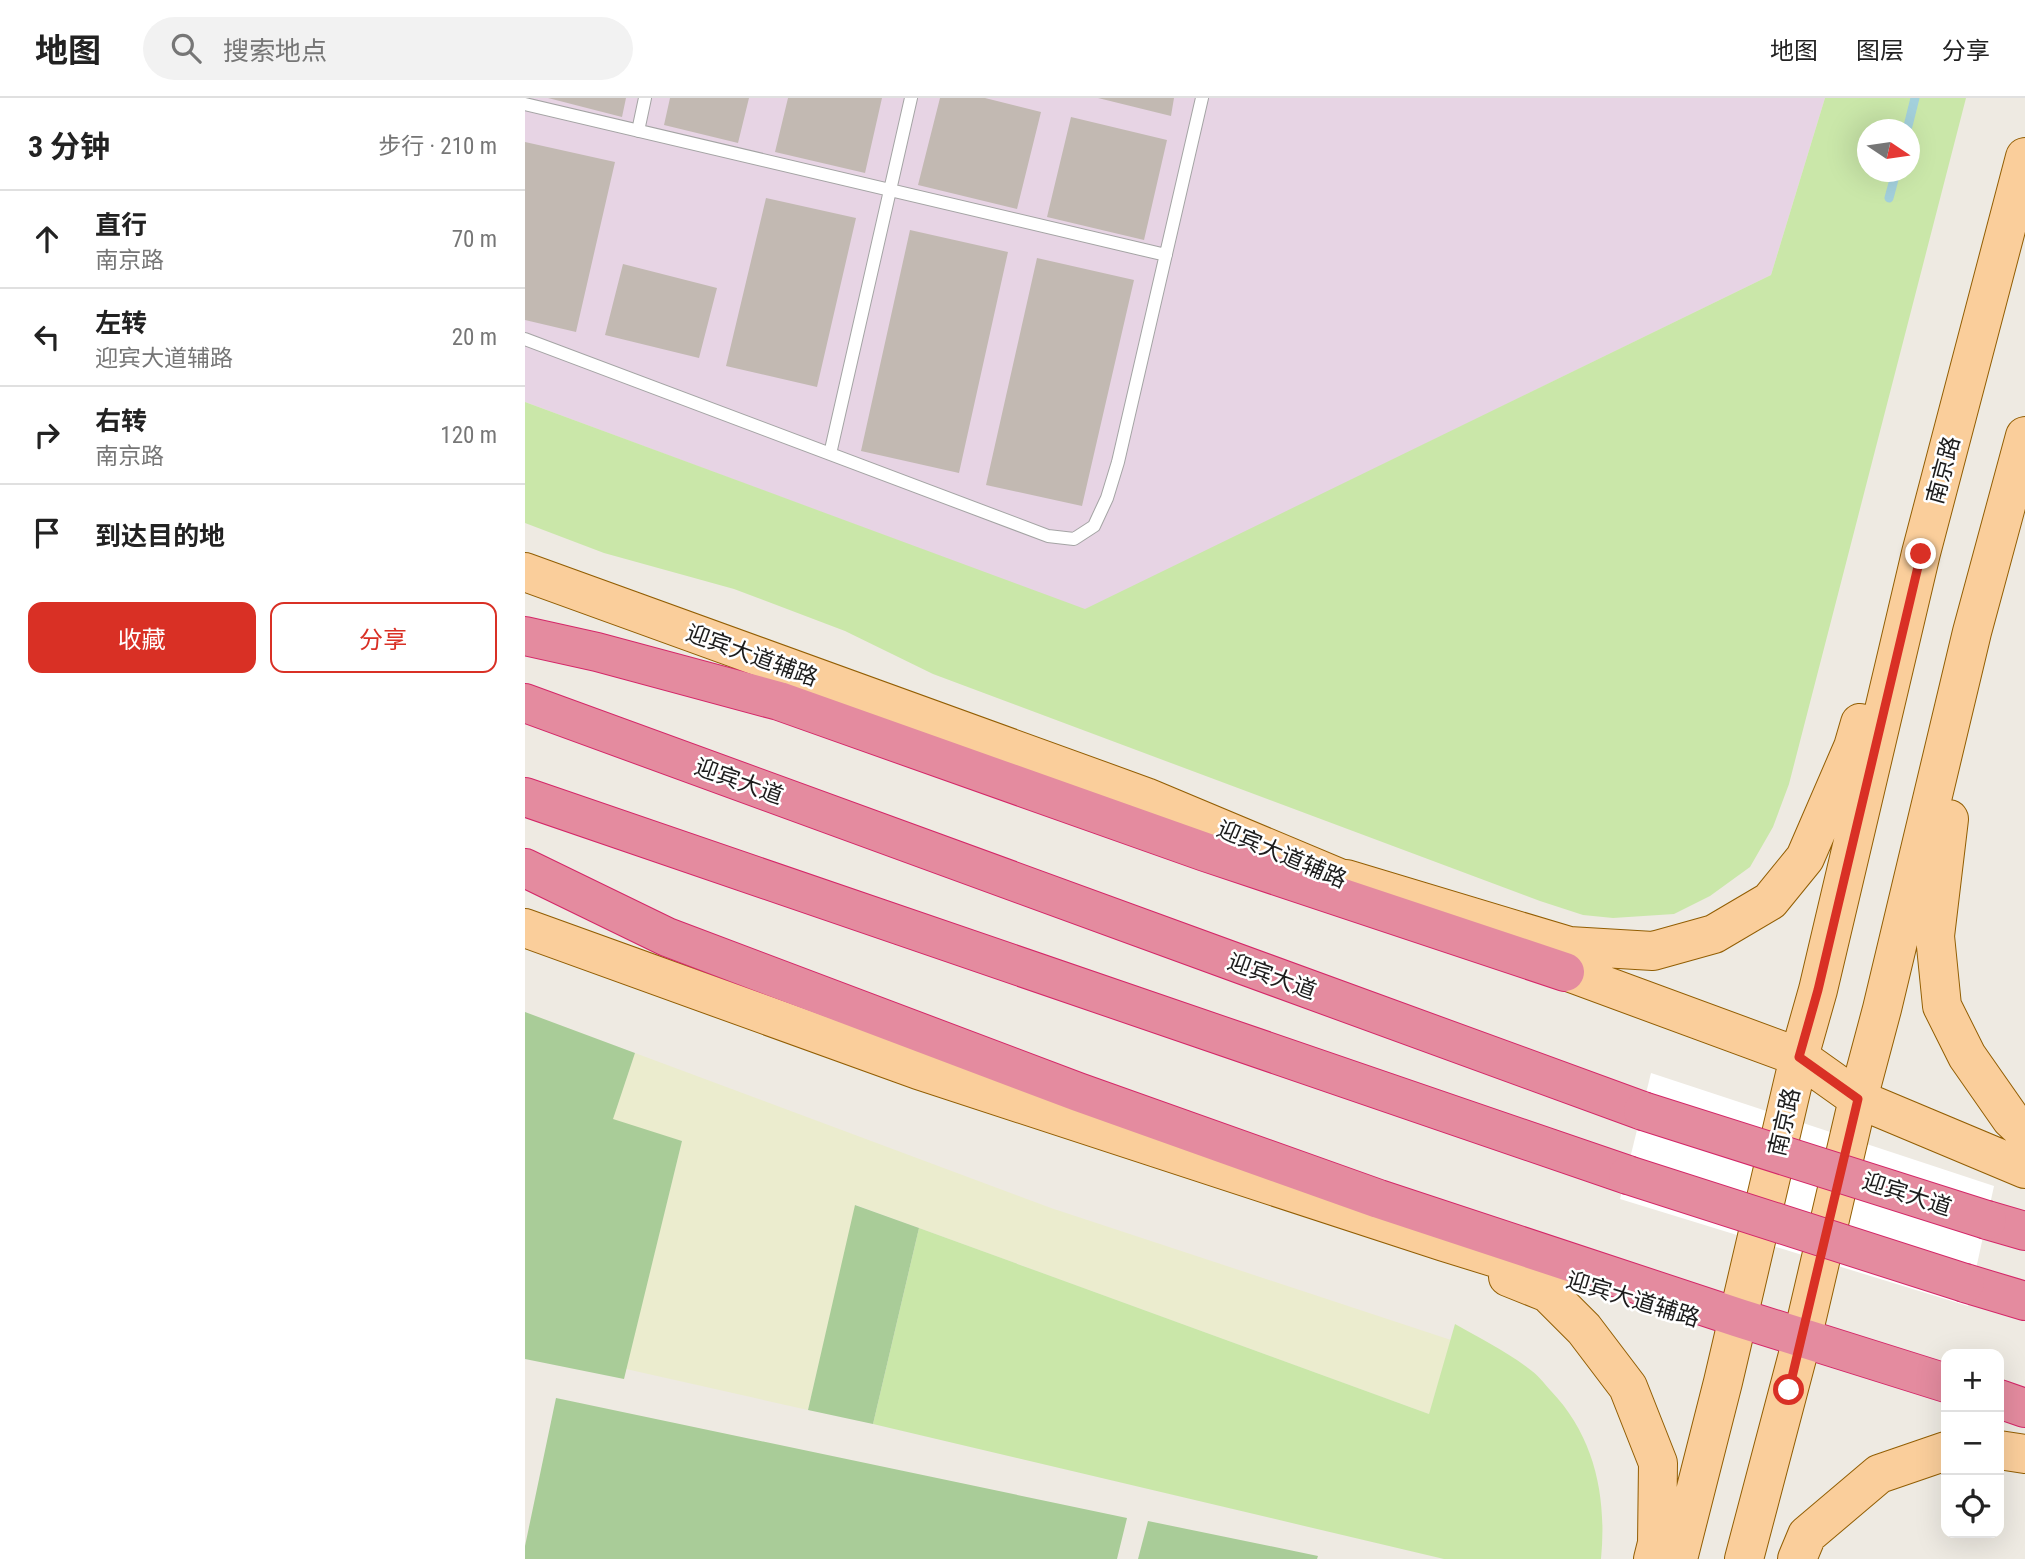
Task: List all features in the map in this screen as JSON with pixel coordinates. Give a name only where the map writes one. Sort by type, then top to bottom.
[{"type":"highway","points":[[525,636],[597,652],[779,701],[1205,852],[1565,972]]},
{"type":"highway","name":"迎宾大道","points":[[525,703],[1643,1111],[2025,1231]]},
{"type":"highway","points":[[525,797],[1628,1175],[2025,1301]]},
{"type":"highway","points":[[525,867],[667,937],[1078,1092],[1737,1324],[1941,1382]]},
{"type":"highway","points":[[2004,1401],[2025,1408]]},
{"type":"main road","name":"南京路","points":[[1678,1559],[1925,540],[2025,157]]},
{"type":"main road","points":[[1331,874],[1569,946],[1653,951],[1714,934],[1770,901],[1805,858],[1853,747],[1998,258]]},
{"type":"main road","points":[[1744,1559],[1801,1344],[1972,632],[2025,436]]},
{"type":"main road","name":"迎宾大道辅路","points":[[525,572],[1146,797],[1565,972],[1799,1057],[1858,1099],[2025,1168]]},
{"type":"main road","points":[[1972,632],[1935,936],[1942,1006],[1968,1056],[2011,1119],[2025,1132]]},
{"type":"main road","name":"迎宾大道辅路","points":[[525,928],[918,1070],[1444,1242],[1737,1324]]},
{"type":"main road","points":[[1328,1204],[1548,1293],[1584,1329],[1628,1387],[1658,1463],[1657,1543],[1653,1559]]},
{"type":"main road","points":[[1801,1344],[1941,1395]]},
{"type":"main road","points":[[2004,1417],[2025,1423]]},
{"type":"main road","points":[[2004,1451],[2025,1454]]},
{"type":"main road","points":[[1797,1559],[1807,1535],[1879,1474],[1941,1453]]},
{"type":"lane","points":[[638,131],[645,98]]},
{"type":"lane","points":[[830,454],[911,98]]},
{"type":"lane","points":[[525,338],[1048,536],[1074,539],[1094,526],[1107,498],[1202,98]]},
{"type":"lane","points":[[525,104],[1166,255]]},
{"type":"shaded area","points":[[525,98],[1825,98],[1771,275],[1085,610],[525,402]]},
{"type":"green space","points":[[1825,98],[1966,98],[1789,784],[1773,827],[1750,867],[1710,896],[1674,914],[1613,918],[1583,915],[1540,901],[933,674],[845,631],[734,589],[604,553],[525,523],[525,402],[1085,609],[1771,275]]},
{"type":"green space","points":[[525,1012],[635,1053],[613,1119],[682,1141],[624,1379],[525,1359]]},
{"type":"green space","points":[[635,1053],[1051,1208],[1451,1340],[1429,1414],[856,1205],[808,1410],[626,1369],[682,1141],[612,1120]]},
{"type":"green space","points":[[855,1205],[919,1228],[873,1424],[808,1410]]},
{"type":"green space","points":[[919,1228],[1429,1414],[1455,1324],[1511,1356],[1534,1373],[1566,1409],[1578,1428],[1595,1469],[1599,1491],[1602,1513],[1601,1559],[1444,1559],[873,1424]]},
{"type":"green space","points":[[556,1398],[1127,1518],[1117,1559],[525,1559],[525,1546]]},
{"type":"green space","points":[[1148,1521],[1318,1556],[1317,1559],[1138,1559]]},
{"type":"pier","points":[[1651,1073],[1994,1186],[1968,1306],[1620,1199]]},
{"type":"building","points":[[548,98],[626,98],[622,117]]},
{"type":"building","points":[[670,98],[749,98],[738,143],[664,125]]},
{"type":"building","points":[[788,98],[882,98],[865,173],[775,152]]},
{"type":"building","points":[[940,98],[985,98],[1041,112],[1017,209],[918,185]]},
{"type":"building","points":[[1098,98],[1174,98],[1171,116]]},
{"type":"building","points":[[1071,117],[1167,140],[1144,240],[1047,217]]},
{"type":"building","points":[[525,142],[615,162],[576,332],[525,320]]},
{"type":"building","points":[[766,198],[856,218],[817,387],[726,366]]},
{"type":"building","points":[[910,230],[1008,252],[959,473],[861,451]]},
{"type":"building","points":[[1037,258],[1134,280],[1082,506],[986,485]]},
{"type":"building","points":[[623,264],[717,288],[699,358],[605,335]]},
{"type":"waterway","points":[[1910,119],[1915,98]]},
{"type":"waterway","points":[[1889,198],[1893,182]]},
{"type":"route","points":[[1789,1390],[1858,1099],[1799,1057],[1818,990],[1921,554]]}]
